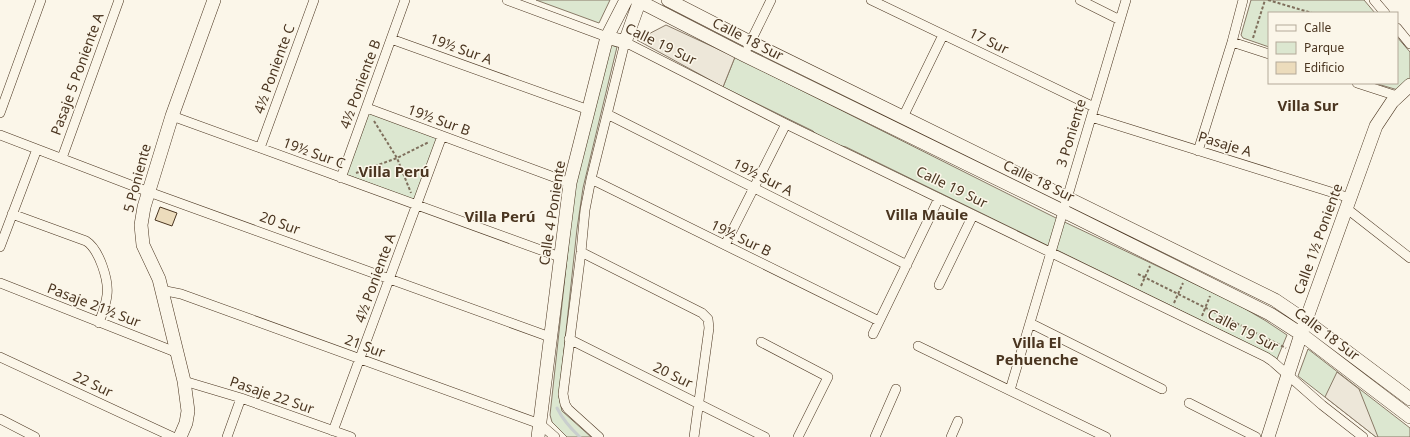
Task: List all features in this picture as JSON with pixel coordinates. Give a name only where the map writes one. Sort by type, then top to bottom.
[{"type":"main road","name":"5 Poniente","points":[[180,437],[186,423],[188,411],[184,381],[159,279],[143,245],[141,225],[142,216],[172,116],[214,0]]},
{"type":"main road","name":"Calle 4 Poniente","points":[[538,437],[570,183],[607,37],[626,0]]},
{"type":"main road","name":"Calle 18 Sur","points":[[639,0],[744,55],[1155,256],[1270,314],[1301,334],[1410,417]]},
{"type":"main road","points":[[624,42],[639,0]]},
{"type":"main road","name":"Calle 18 Sur","points":[[668,0],[750,42],[1274,300],[1306,321],[1410,399]]},
{"type":"main road","name":"Calle 19 Sur","points":[[607,37],[624,42]]},
{"type":"main road","name":"Calle 1½ Poniente","points":[[1268,437],[1301,334],[1376,126],[1397,96],[1410,85]]},
{"type":"street","points":[[0,113],[41,0]]},
{"type":"street","name":"Pasaje 5 Poniente A","points":[[62,158],[119,0]]},
{"type":"street","name":"4½ Poniente C","points":[[260,148],[314,0]]},
{"type":"street","name":"4½ Poniente B","points":[[341,178],[405,0]]},
{"type":"street","name":"Calle 19 Sur","points":[[507,0],[607,37]]},
{"type":"street","points":[[744,55],[771,0]]},
{"type":"street","name":"17 Sur","points":[[872,0],[1094,107]]},
{"type":"street","points":[[1080,0],[1120,20]]},
{"type":"street","name":"3 Poniente","points":[[1010,390],[1126,0]]},
{"type":"street","points":[[1198,151],[1232,42],[1243,0]]},
{"type":"street","points":[[1374,0],[1384,12]]},
{"type":"street","points":[[1398,29],[1410,44]]},
{"type":"street","points":[[903,117],[943,35]]},
{"type":"street","name":"19½ Sur A","points":[[391,39],[589,110]]},
{"type":"street","points":[[599,437],[565,404],[563,394],[581,252],[584,210],[624,42]]},
{"type":"street","name":"Calle 19 Sur","points":[[624,42],[786,124],[1266,358],[1363,437]]},
{"type":"street","points":[[1232,42],[1268,54]]},
{"type":"street","points":[[1360,84],[1397,96]]},
{"type":"street","name":"19½ Sur B","points":[[366,108],[570,183]]},
{"type":"street","name":"19½ Sur A","points":[[607,114],[907,265]]},
{"type":"street","name":"19½ Sur C","points":[[172,116],[560,257]]},
{"type":"street","name":"Pasaje A","points":[[1091,117],[1198,151],[1348,203]]},
{"type":"street","points":[[725,245],[786,124]]},
{"type":"street","name":"20 Sur","points":[[0,135],[149,192],[550,337]]},
{"type":"street","name":"4½ Poniente A","points":[[333,431],[442,136]]},
{"type":"street","points":[[0,246],[36,149]]},
{"type":"street","name":"19½ Sur B","points":[[591,179],[879,322]]},
{"type":"street","points":[[873,334],[939,198]]},
{"type":"street","points":[[1348,203],[1410,258]]},
{"type":"street","points":[[12,214],[86,241],[94,248],[105,277],[107,289],[106,300],[99,323]]},
{"type":"street","points":[[939,285],[973,215]]},
{"type":"street","points":[[581,252],[706,316],[710,325],[694,437]]},
{"type":"street","name":"Pasaje 21½ Sur","points":[[0,284],[178,353]]},
{"type":"street","name":"21 Sur","points":[[161,290],[181,294],[540,424],[556,437]]},
{"type":"street","points":[[1030,323],[1162,389]]},
{"type":"street","name":"20 Sur","points":[[569,339],[765,437]]},
{"type":"street","points":[[761,342],[828,377],[798,437]]},
{"type":"street","points":[[918,346],[1106,437]]},
{"type":"street","name":"22 Sur","points":[[0,357],[173,437]]},
{"type":"street","name":"Pasaje 22 Sur","points":[[184,381],[241,398],[351,437]]},
{"type":"street","points":[[876,437],[896,389]]},
{"type":"street","points":[[227,437],[241,398]]},
{"type":"street","points":[[1189,403],[1256,437]]},
{"type":"street","points":[[0,419],[35,437]]},
{"type":"street","points":[[951,437],[958,421]]},
{"type":"path","points":[[1253,38],[1265,0]]},
{"type":"path","points":[[1268,0],[1309,12]]},
{"type":"path","points":[[366,108],[397,158],[417,206]]},
{"type":"path","points":[[341,178],[397,158],[442,136]]},
{"type":"path","points":[[1136,295],[1155,256]]},
{"type":"path","points":[[1170,312],[1188,273]]},
{"type":"path","points":[[1138,274],[1295,352]]},
{"type":"path","points":[[1198,325],[1215,286]]},
{"type":"green space","points":[[536,0],[610,0],[599,23]]},
{"type":"green space","points":[[1251,0],[1364,0],[1374,12],[1268,12],[1268,47],[1243,38],[1241,35]]},
{"type":"green space","points":[[1398,38],[1410,52],[1410,79],[1398,90],[1377,84],[1398,84]]},
{"type":"green space","points":[[611,45],[617,47],[583,188],[577,229],[559,397],[562,411],[591,437],[567,437],[552,422],[550,415],[575,184]]},
{"type":"green space","points":[[735,57],[1054,217],[1237,304],[1287,335],[1277,359],[846,147],[833,144],[813,131],[723,87]]},
{"type":"green space","points":[[369,109],[441,135],[417,201],[345,174]]},
{"type":"green space","points":[[1308,349],[1410,428],[1410,437],[1376,437],[1298,376]]},
{"type":"shaded area","points":[[666,25],[735,57],[723,87],[637,40]]},
{"type":"shaded area","points":[[1337,372],[1359,389],[1378,437],[1376,437],[1325,397]]},
{"type":"building","points":[[160,207],[177,213],[172,226],[155,220]]},
{"type":"waterway","points":[[557,408],[567,424],[580,437]]},
{"type":"district","name":"Villa Sur","points":[[1308,106]]},
{"type":"district","name":"Villa Perú","points":[[394,172]]},
{"type":"district","name":"Villa Maule","points":[[927,215]]},
{"type":"district","name":"Villa Perú","points":[[500,217]]},
{"type":"district","name":"Villa El Pehuenche","points":[[1037,352]]}]
